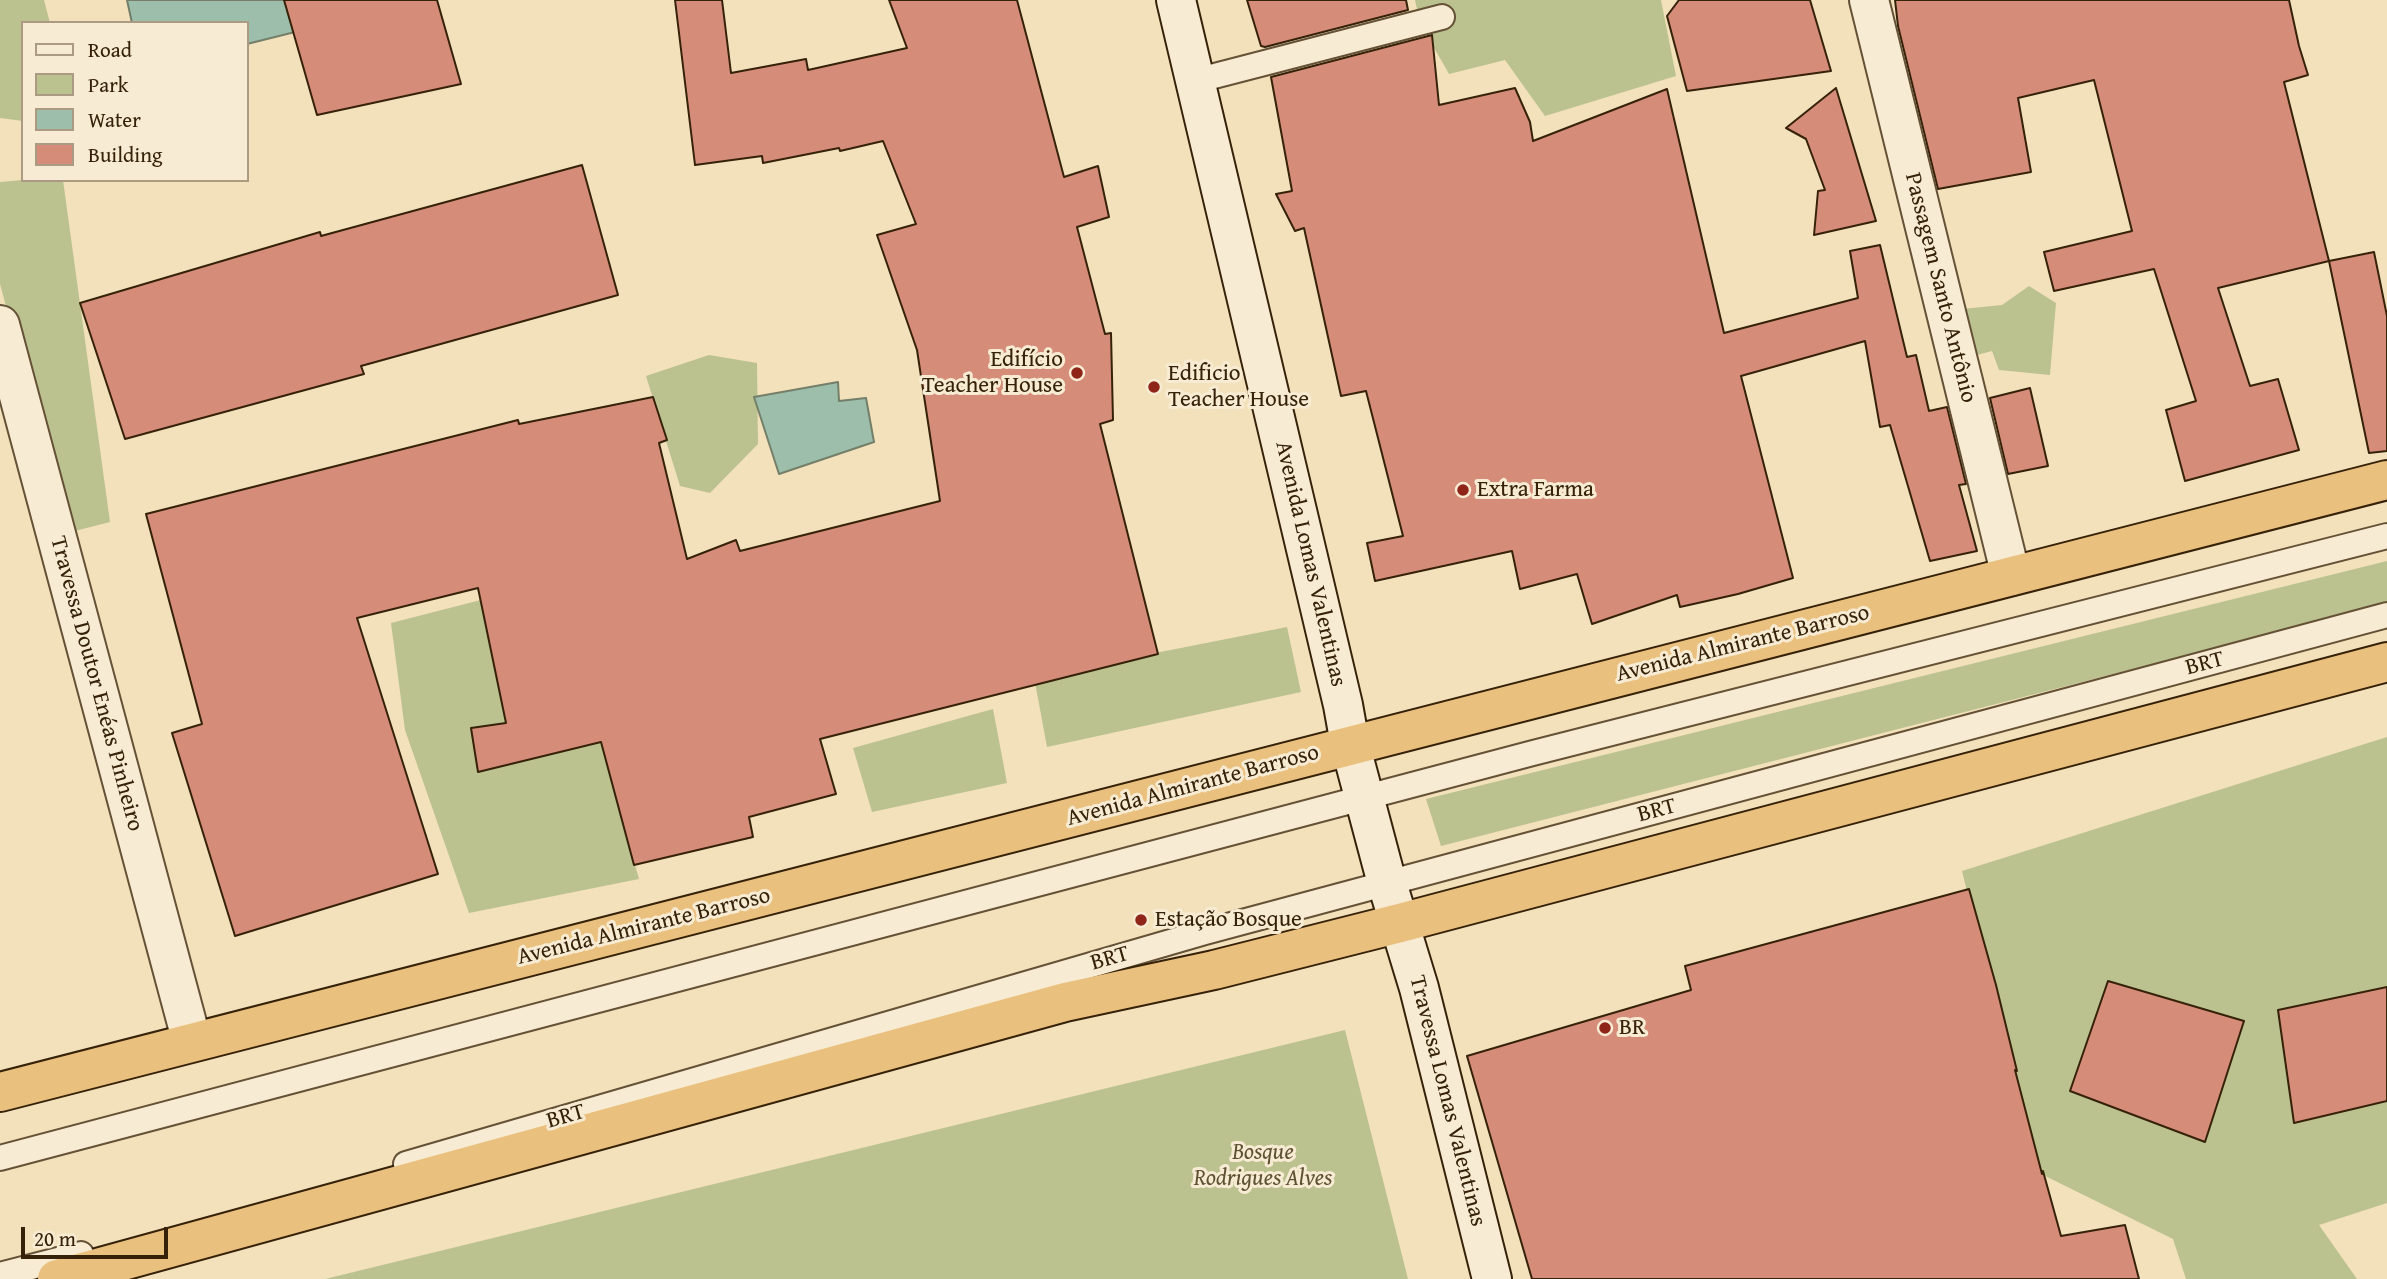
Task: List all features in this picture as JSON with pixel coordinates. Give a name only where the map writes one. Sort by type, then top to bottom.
[{"type":"highway","name":"Avenida Almirante Barroso","points":[[0,1092],[2387,480]]},
{"type":"highway","points":[[57,1279],[1065,1002],[1214,970],[1400,923],[2387,662]]},
{"type":"street","name":"Avenida Lomas Valentinas","points":[[1176,0],[1350,744],[1400,923]]},
{"type":"street","name":"Passagem Santo Antônio","points":[[1869,0],[2011,576]]},
{"type":"street","name":"Travessa Doutor Enéas Pinheiro","points":[[0,325],[192,1042]]},
{"type":"street","name":"Travessa Lomas Valentinas","points":[[1400,923],[1419,988],[1492,1279]]},
{"type":"lane","points":[[1195,81],[1442,17]]},
{"type":"lane","points":[[0,1158],[1546,750],[2387,536]]},
{"type":"lane","name":"BRT","points":[[0,1275],[216,1219],[1191,936],[2387,615]]},
{"type":"green space","points":[[0,0],[44,0],[49,21],[21,21],[21,121],[0,118]]},
{"type":"green space","points":[[1415,0],[1661,0],[1676,76],[1545,116],[1505,60],[1449,74],[1420,23]]},
{"type":"green space","points":[[0,182],[63,182],[110,522],[67,533],[0,284]]},
{"type":"green space","points":[[2029,286],[2056,303],[2050,375],[1999,370],[1992,351],[1977,355],[1962,309],[2002,305]]},
{"type":"green space","points":[[709,355],[757,363],[758,444],[710,493],[680,486],[646,376]]},
{"type":"green space","points":[[2387,561],[2387,604],[1441,846],[1426,799]]},
{"type":"green space","points":[[590,572],[616,799],[639,879],[469,913],[405,730],[391,623]]},
{"type":"green space","points":[[1287,627],[1301,692],[1047,747],[1034,677]]},
{"type":"green space","points":[[993,709],[1007,783],[872,812],[853,748]]},
{"type":"green space","points":[[2387,737],[2387,1203],[2319,1225],[2357,1279],[2186,1279],[2173,1239],[2035,1171],[1962,871]]},
{"type":"green space","name":"Bosque Rodrigues Alves","points":[[1345,1030],[1408,1279],[325,1279]]},
{"type":"water","points":[[127,0],[321,0],[327,24],[248,44],[248,21],[132,21]]},
{"type":"water","points":[[838,382],[839,401],[866,398],[874,442],[779,474],[754,397]]},
{"type":"building","points":[[284,0],[437,0],[461,84],[317,115]]},
{"type":"building","points":[[675,0],[722,0],[731,73],[806,59],[808,70],[907,48],[889,0],[1017,0],[1064,177],[1098,166],[1109,217],[1077,227],[1105,334],[1111,333],[1113,420],[1100,424],[1158,654],[820,739],[836,794],[749,817],[753,837],[634,865],[601,742],[478,772],[471,728],[506,723],[478,588],[357,618],[438,874],[235,936],[172,733],[202,724],[146,514],[518,420],[519,424],[653,397],[667,440],[659,443],[687,559],[736,540],[740,551],[940,501],[917,350],[877,235],[916,224],[883,141],[763,163],[762,156],[695,165]]},
{"type":"building","points":[[1247,0],[1406,0],[1408,10],[1265,47],[1261,46]]},
{"type":"building","points":[[1679,0],[1810,0],[1831,71],[1687,91],[1667,16]]},
{"type":"building","points":[[1895,0],[2289,0],[2308,75],[2284,82],[2329,261],[2218,288],[2250,386],[2278,379],[2299,450],[2185,481],[2166,410],[2196,401],[2154,269],[2054,291],[2044,252],[2132,231],[2094,80],[2018,98],[2031,172],[1938,189],[1898,26]]},
{"type":"building","points":[[1432,35],[1439,105],[1515,88],[1530,122],[1533,141],[1667,89],[1724,333],[1858,298],[1850,251],[1880,245],[1907,357],[1916,355],[1929,411],[1947,407],[1966,484],[1959,485],[1977,551],[1930,561],[1890,425],[1880,427],[1865,341],[1741,376],[1793,578],[1680,607],[1677,595],[1592,624],[1577,574],[1520,589],[1512,551],[1375,581],[1367,543],[1403,536],[1366,391],[1341,396],[1304,228],[1295,231],[1276,194],[1292,191],[1271,77]]},
{"type":"building","points":[[1836,88],[1876,221],[1814,235],[1818,191],[1825,190],[1806,139],[1786,128]]},
{"type":"building","points":[[582,165],[618,295],[361,366],[364,374],[125,439],[80,303],[320,232],[321,236]]},
{"type":"building","points":[[2374,252],[2387,316],[2387,451],[2369,453],[2329,261]]},
{"type":"building","points":[[2030,388],[2048,466],[2008,474],[1990,398]]},
{"type":"building","points":[[1969,889],[1996,985],[2042,1174],[2043,1171],[2061,1236],[2125,1225],[2139,1279],[1532,1279],[1467,1056],[1691,990],[1685,966]]},
{"type":"building","points":[[2108,981],[2244,1021],[2205,1142],[2070,1091]]},
{"type":"building","points":[[2387,987],[2387,1101],[2294,1123],[2278,1010]]},
{"type":"place","name":"Edifício Teacher House","points":[[1077,373]]},
{"type":"place","name":"Edificio Teacher House","points":[[1154,387]]},
{"type":"place","name":"Extra Farma","points":[[1463,490]]},
{"type":"place","name":"Estação Bosque","points":[[1141,920]]},
{"type":"place","name":"BR","points":[[1605,1028]]}]
